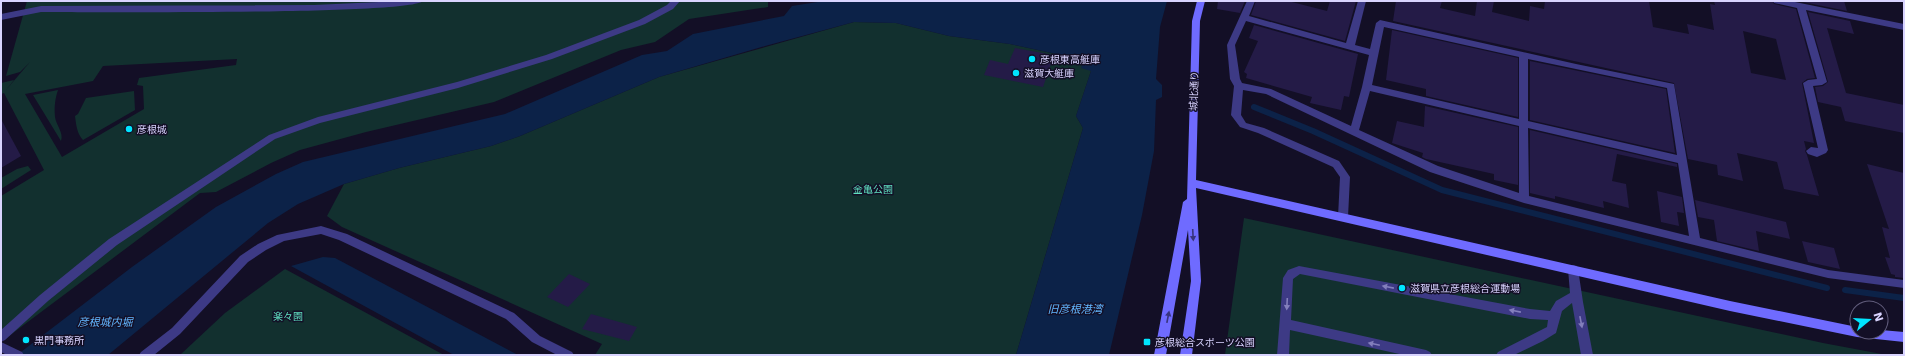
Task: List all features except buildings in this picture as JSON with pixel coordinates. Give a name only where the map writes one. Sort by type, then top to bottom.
[{"type":"main road","name":"城北通り","points":[[1186,355],[1196,281],[1191,182],[1196,21],[1201,1]]},
{"type":"main road","name":"城北通り","points":[[1160,355],[1191,182]]},
{"type":"main road","points":[[1191,182],[1730,306],[1849,330]]},
{"type":"main road","points":[[1889,335],[1904,337]]},
{"type":"street","points":[[1,17],[41,9],[314,8],[399,4],[419,1]]},
{"type":"street","points":[[1,337],[44,298],[113,242],[272,137],[318,120],[458,86],[549,57],[642,22],[670,7],[676,1]]},
{"type":"street","points":[[1251,1],[1230,45],[1235,79],[1239,86],[1236,115],[1243,125],[1261,130],[1336,164],[1345,177],[1343,217]]},
{"type":"street","points":[[1350,46],[1362,1]]},
{"type":"street","points":[[1777,1],[1904,27]]},
{"type":"street","points":[[1801,6],[1822,82],[1808,84],[1822,150],[1817,152],[1811,151]]},
{"type":"street","points":[[1243,17],[1373,53]]},
{"type":"street","points":[[1354,131],[1367,87],[1380,23],[1671,86],[1695,242]]},
{"type":"street","points":[[1523,55],[1524,199]]},
{"type":"street","points":[[1239,86],[1268,91],[1434,169],[1524,199],[1828,274],[1904,284]]},
{"type":"street","points":[[1367,87],[1682,160]]},
{"type":"street","points":[[145,355],[176,331],[244,259],[262,247],[281,238],[321,230],[343,237],[510,316],[536,339],[568,355]]},
{"type":"street","points":[[1573,269],[1576,295],[1587,355]]},
{"type":"street","points":[[1283,355],[1288,278],[1292,273],[1299,270],[1530,314],[1554,316]]},
{"type":"street","points":[[1502,355],[1539,338],[1552,330],[1554,316],[1560,303],[1576,295]]},
{"type":"street","points":[[1286,324],[1426,355]]},
{"type":"street","points":[[1,347],[18,355]]},
{"type":"green space","points":[[27,1],[768,1],[768,7],[689,19],[655,42],[621,50],[494,102],[366,132],[300,150],[271,163],[216,192],[200,193],[1,342],[1,196],[44,170],[4,93],[1,94],[1,83],[14,80],[6,90],[30,62],[20,72],[6,76]],"holes":[[[237,59],[236,65],[139,78],[137,85],[143,86],[144,109],[62,157],[25,94],[93,81],[103,66]]]},
{"type":"green space","name":"金亀公園","points":[[854,22],[896,23],[949,36],[1010,44],[1084,60],[1091,71],[1076,116],[1083,128],[1016,355],[595,355],[602,344],[342,227],[327,216],[344,184],[399,168],[491,146],[520,136],[659,77]]},
{"type":"green space","points":[[58,90],[55,103],[55,113],[61,132],[61,141],[33,95]]},
{"type":"green space","points":[[134,91],[135,110],[83,140],[81,138],[76,126],[75,116],[78,114],[86,98]]},
{"type":"green space","points":[[28,166],[31,170],[1,189],[1,178],[17,169]]},
{"type":"green space","name":"滋賀県立彦根総合運動場","points":[[1244,218],[1823,343],[1887,355],[1225,355]]},
{"type":"green space","name":"楽々園","points":[[285,269],[444,355],[180,355],[225,313]]},
{"type":"water","points":[[824,1],[1167,1],[1160,27],[1156,79],[1162,85],[1162,97],[1156,100],[1154,151],[1142,215],[1109,355],[1016,355],[1083,128],[1076,116],[1091,71],[1081,68],[1084,60],[1010,44],[949,36],[896,23],[854,22],[659,77],[520,136],[491,146],[399,168],[344,184],[298,204],[268,223],[108,355],[17,355],[132,267],[216,207],[276,174],[303,162],[505,114],[642,55],[667,51],[693,34],[784,16],[792,6]]},
{"type":"water","points":[[323,257],[335,258],[518,355],[454,355],[291,266]]},
{"type":"waterway","points":[[1254,107],[1313,131],[1442,190],[1827,288]]},
{"type":"waterway","points":[[1845,290],[1904,298]]},
{"type":"place","name":"彦根東高艇庫","points":[[1032,59]]},
{"type":"place","name":"滋賀大艇庫","points":[[1016,73]]},
{"type":"place","name":"彦根城","points":[[129,129]]},
{"type":"place","name":"滋賀県立彦根総合運動場","points":[[1402,288]]},
{"type":"place","name":"黒門事務所","points":[[26,340]]},
{"type":"place","name":"彦根総合スポーツ公園","points":[[1147,342]]},
{"type":"water label","name":"旧彦根港湾","points":[[1075,309]]},
{"type":"water label","name":"彦根城内堀","points":[[105,322]]}]
